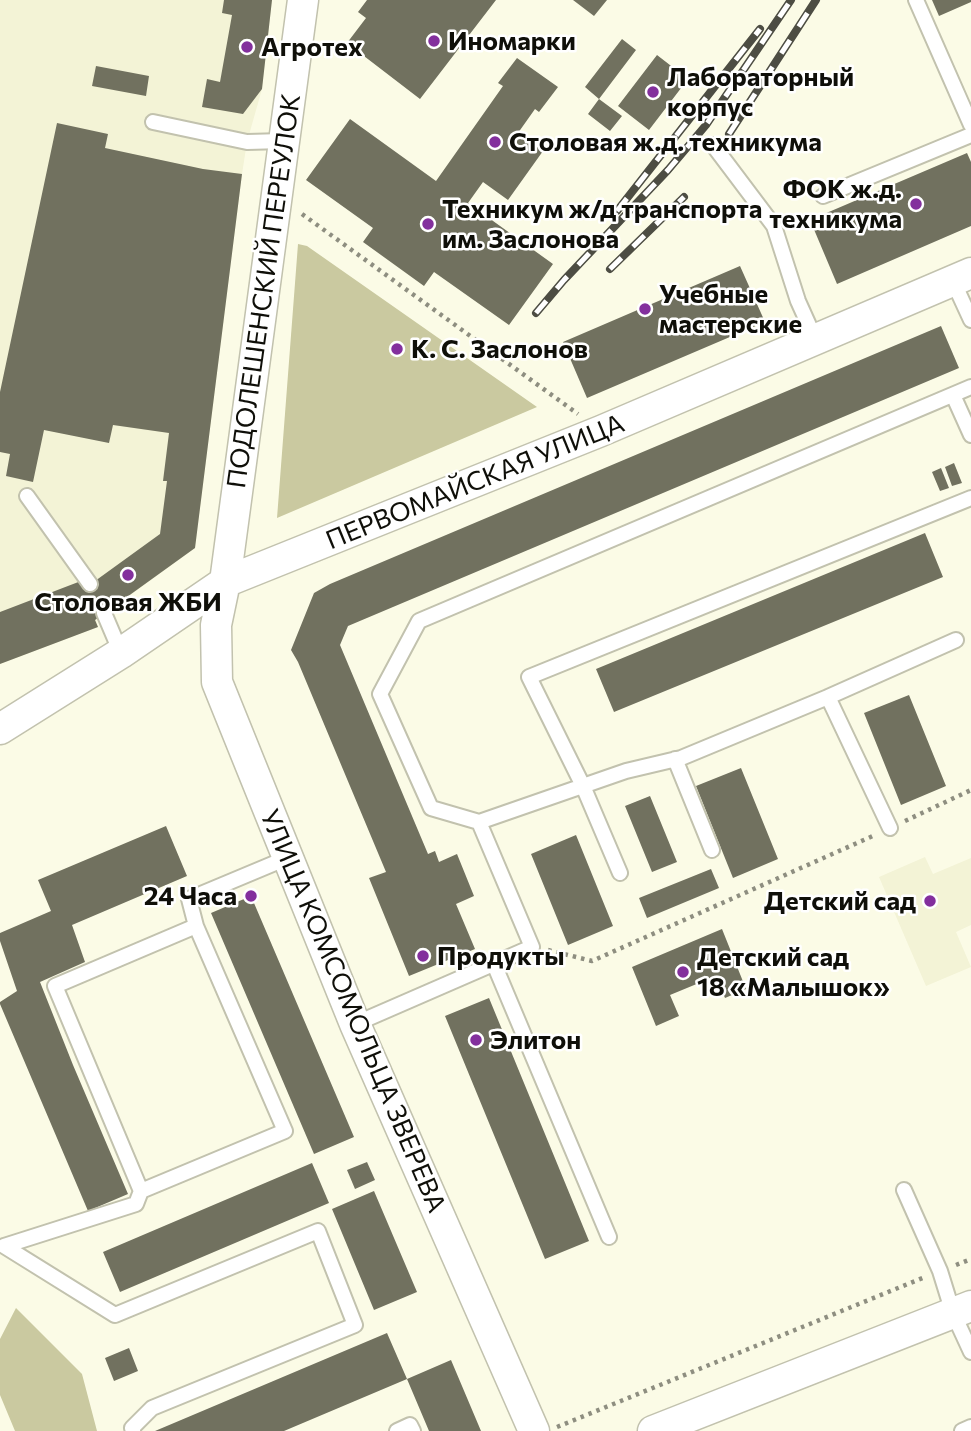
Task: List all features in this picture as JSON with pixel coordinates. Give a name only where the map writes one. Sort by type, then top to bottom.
[{"type":"street","name":"ПОДОЛЕШЕНСКИЙ ПЕРЕУЛОК","points":[[225,582],[303,0]]},
{"type":"street","name":"ПЕРВОМАЙСКАЯ УЛИЦА","points":[[0,729],[121,653],[225,582],[601,432],[962,277]]},
{"type":"street","name":"УЛИЦА КОМСОМОЛЬЦА ЗВЕРЕВА","points":[[225,582],[216,625],[217,682],[355,1024],[544,1429]]},
{"type":"street","points":[[653,1431],[962,1309]]},
{"type":"lane","points":[[916,0],[971,125]]},
{"type":"lane","points":[[153,122],[247,142],[283,141]]},
{"type":"lane","points":[[823,196],[971,135]]},
{"type":"lane","points":[[713,145],[774,226],[798,301],[816,341]]},
{"type":"lane","points":[[962,277],[971,320]]},
{"type":"lane","points":[[956,640],[828,697],[675,759],[626,771],[479,822],[431,808],[380,694],[419,621],[971,387]]},
{"type":"lane","points":[[953,395],[971,435]]},
{"type":"lane","points":[[27,496],[90,584]]},
{"type":"lane","points":[[620,873],[583,786],[529,677],[971,498]]},
{"type":"lane","points":[[104,613],[121,653]]},
{"type":"lane","points":[[828,697],[890,828]]},
{"type":"lane","points":[[675,759],[712,850]]},
{"type":"lane","points":[[355,1024],[532,947],[479,822]]},
{"type":"lane","points":[[141,1191],[285,1131],[196,926],[189,899],[287,858]]},
{"type":"lane","points":[[133,1431],[132,1428],[152,1408],[355,1325],[318,1231],[115,1315],[4,1246],[136,1204],[141,1191],[55,986],[196,926]]},
{"type":"lane","points":[[494,964],[609,1237]]},
{"type":"lane","points":[[904,1190],[940,1272],[962,1309],[971,1352]]},
{"type":"lane","points":[[397,1431],[410,1425],[413,1431]]},
{"type":"lane","points":[[962,1431],[971,1427]]},
{"type":"path","points":[[276,197],[601,432]]},
{"type":"path","points":[[532,947],[592,961],[971,790]]},
{"type":"path","points":[[544,1429],[971,1259]]},
{"type":"shaded area","points":[[0,0],[272,0],[262,89],[247,142],[242,174],[195,548],[96,620],[98,627],[0,664]]},
{"type":"shaded area","points":[[298,244],[307,246],[537,407],[277,518]]},
{"type":"shaded area","name":"Детский сад","points":[[925,857],[933,874],[971,858],[971,925],[956,932],[971,967],[926,986],[879,877]]},
{"type":"shaded area","points":[[16,1308],[82,1374],[97,1431],[15,1431],[0,1395],[0,1339]]},
{"type":"building","name":"Агротех","points":[[224,0],[272,0],[262,89],[243,114],[202,107],[207,79],[220,82],[232,15],[222,13]]},
{"type":"building","points":[[367,0],[496,0],[420,99],[347,43],[366,18],[358,12]]},
{"type":"building","points":[[573,0],[607,0],[594,16]]},
{"type":"building","points":[[932,0],[971,0],[971,2],[939,16]]},
{"type":"building","points":[[622,39],[636,50],[599,99],[585,87]]},
{"type":"building","name":"Лабораторный корпус","points":[[657,55],[688,79],[649,130],[618,106]]},
{"type":"building","points":[[517,58],[558,87],[539,112],[535,109],[518,133],[543,151],[508,200],[483,182],[468,203],[553,264],[509,325],[434,272],[424,286],[363,242],[373,228],[306,180],[350,119],[436,181],[503,86],[498,83]]},
{"type":"building","points":[[96,66],[149,76],[146,96],[92,86]]},
{"type":"building","points":[[599,99],[622,116],[610,131],[588,114]]},
{"type":"building","points":[[57,123],[108,134],[105,148],[203,169],[242,174],[195,548],[95,620],[98,627],[0,664],[0,612],[81,581],[84,589],[160,534],[167,481],[163,481],[169,433],[113,425],[109,443],[44,430],[33,482],[6,476],[10,454],[0,452],[0,392]]},
{"type":"building","points":[[967,153],[971,162],[971,226],[837,284],[810,220]]},
{"type":"building","points":[[740,266],[765,322],[587,398],[563,342]]},
{"type":"building","points":[[941,326],[959,368],[348,626],[340,645],[428,854],[435,851],[439,862],[457,854],[474,896],[456,904],[475,949],[409,976],[369,878],[386,872],[291,650],[314,593]]},
{"type":"building","points":[[954,463],[962,483],[952,486],[945,467]]},
{"type":"building","points":[[941,468],[949,488],[940,491],[932,472]]},
{"type":"building","points":[[925,533],[943,577],[614,712],[596,669]]},
{"type":"building","points":[[909,695],[946,786],[901,805],[864,713]]},
{"type":"building","points":[[741,768],[778,859],[733,878],[696,786]]},
{"type":"building","points":[[650,796],[677,862],[652,872],[625,806]]},
{"type":"building","points":[[166,826],[187,876],[72,925],[85,962],[40,982],[128,1194],[88,1211],[0,1004],[17,991],[0,941],[0,933],[51,911],[38,880]]},
{"type":"building","points":[[576,835],[613,926],[568,945],[531,854]]},
{"type":"building","points":[[711,869],[719,888],[647,918],[639,898]]},
{"type":"building","points":[[251,896],[354,1137],[314,1154],[211,913]]},
{"type":"building","points":[[722,929],[746,989],[725,998],[716,976],[670,995],[679,1016],[656,1026],[632,967]]},
{"type":"building","points":[[489,998],[589,1241],[545,1259],[445,1016]]},
{"type":"building","points":[[367,1162],[375,1180],[355,1189],[347,1170]]},
{"type":"building","points":[[312,1163],[329,1203],[120,1292],[103,1252]]},
{"type":"building","points":[[374,1191],[417,1292],[374,1310],[332,1209]]},
{"type":"building","points":[[387,1333],[407,1379],[284,1431],[155,1431]]},
{"type":"building","points":[[129,1348],[138,1371],[114,1381],[105,1358]]},
{"type":"building","points":[[451,1360],[481,1431],[429,1431],[407,1379]]},
{"type":"railway","points":[[536,313],[706,125],[791,0]]},
{"type":"railway","points":[[729,134],[816,0]]},
{"type":"railway","points":[[617,211],[760,29]]},
{"type":"railway","points":[[610,269],[684,197]]},
{"type":"place","name":"Иномарки","points":[[434,41]]},
{"type":"place","name":"Агротех","points":[[247,47]]},
{"type":"place","name":"Лабораторный корпус","points":[[653,92]]},
{"type":"place","name":"Столовая ж.д. техникума","points":[[495,142]]},
{"type":"place","name":"ФОК ж.д. техникума","points":[[916,204]]},
{"type":"place","name":"Техникум ж/д транспорта им. Заслонова","points":[[428,224]]},
{"type":"place","name":"Учебные мастерские","points":[[645,309]]},
{"type":"place","name":"К. С. Заслонов","points":[[397,349]]},
{"type":"place","name":"Столовая ЖБИ","points":[[128,575]]},
{"type":"place","name":"24 Часа","points":[[251,896]]},
{"type":"place","name":"Детский сад","points":[[930,901]]},
{"type":"place","name":"Продукты","points":[[423,956]]},
{"type":"place","name":"Детский сад 18 «Малышок»","points":[[683,972]]},
{"type":"place","name":"Элитон","points":[[476,1040]]}]
